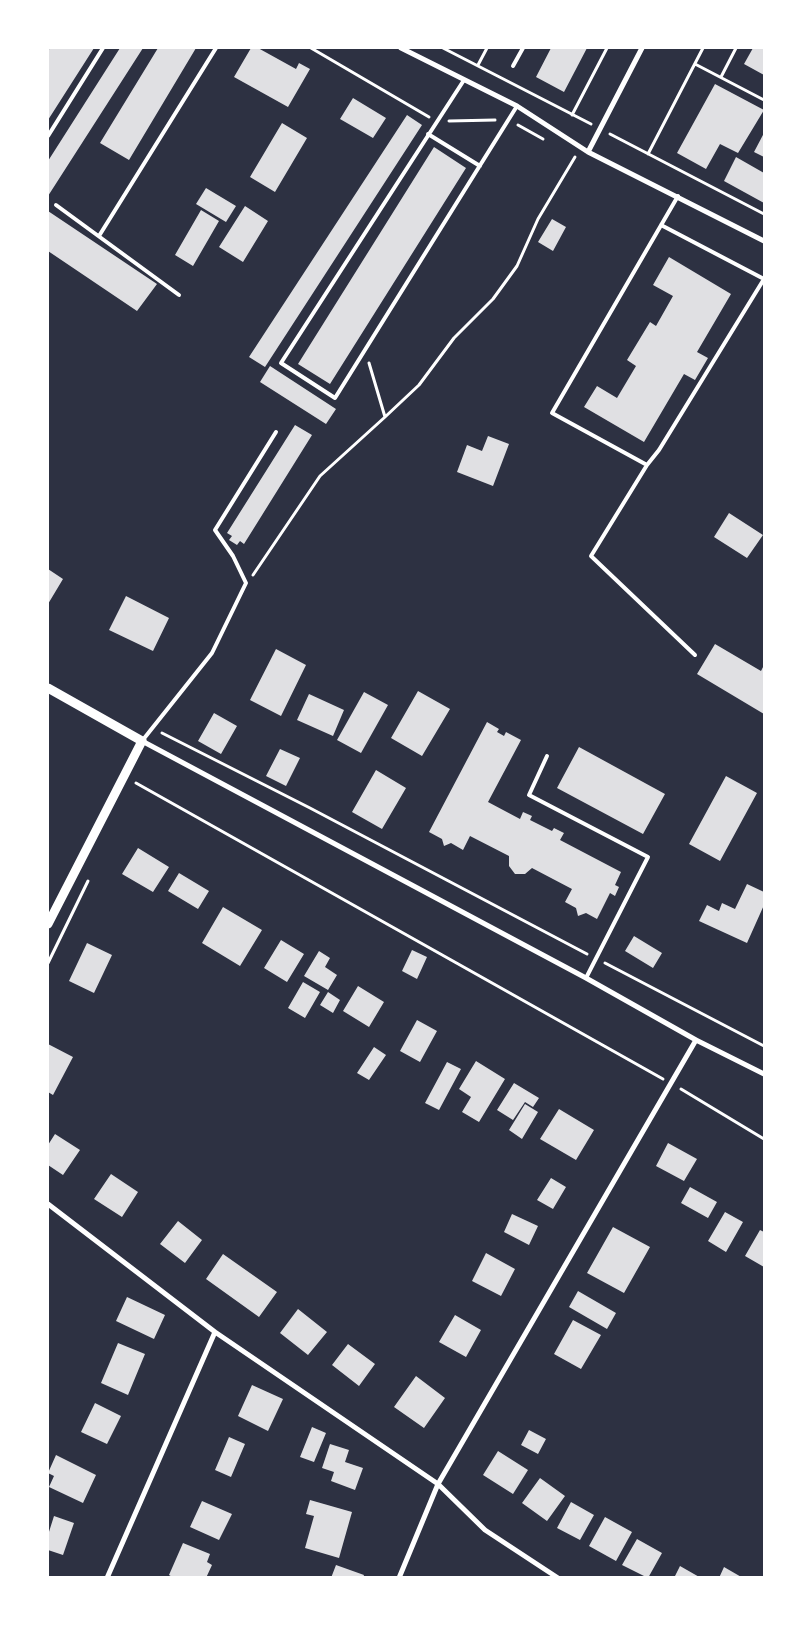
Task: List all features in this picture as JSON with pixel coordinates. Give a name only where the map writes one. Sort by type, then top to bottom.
[{"type":"street","points":[[401,48],[517,106],[588,152],[764,241]]},
{"type":"street","points":[[588,152],[642,48]]},
{"type":"street","points":[[48,688],[142,741],[586,978],[696,1040],[764,1074]]},
{"type":"street","points":[[48,924],[142,741]]},
{"type":"street","points":[[399,1578],[438,1484],[696,1040]]},
{"type":"street","points":[[48,1204],[215,1332],[438,1484],[485,1530],[558,1578]]},
{"type":"street","points":[[107,1578],[215,1332]]},
{"type":"lane","points":[[48,136],[103,48]]},
{"type":"lane","points":[[99,236],[216,48]]},
{"type":"lane","points":[[513,66],[523,48]]},
{"type":"lane","points":[[464,80],[280,363],[335,398],[517,106]]},
{"type":"lane","points":[[428,134],[480,166]]},
{"type":"lane","points":[[647,465],[552,413],[678,196]]},
{"type":"lane","points":[[56,205],[179,294]]},
{"type":"lane","points":[[661,225],[764,279],[659,450],[647,465],[591,556],[695,655]]},
{"type":"lane","points":[[142,741],[153,730],[212,653],[246,583],[233,556],[216,530],[276,432]]},
{"type":"lane","points":[[547,756],[529,795],[648,857],[586,978]]},
{"type":"path","points":[[478,65],[487,48]]},
{"type":"path","points":[[572,114],[608,48]]},
{"type":"path","points":[[648,154],[703,48]]},
{"type":"path","points":[[721,78],[736,48]]},
{"type":"path","points":[[695,64],[764,100]]},
{"type":"path","points":[[246,583],[320,476],[419,385],[454,338],[493,299],[517,266],[538,219],[581,146]]},
{"type":"path","points":[[365,351],[385,417]]},
{"type":"path","points":[[153,730],[167,735],[310,808],[764,1046]]},
{"type":"path","points":[[136,783],[671,1083],[764,1139]]},
{"type":"building","points":[[50,48],[94,48],[48,120],[48,51]]},
{"type":"building","points":[[120,48],[143,48],[48,196],[48,161]]},
{"type":"building","points":[[158,48],[196,48],[129,160],[100,143]]},
{"type":"building","points":[[251,48],[258,48],[296,69],[299,63],[310,69],[288,107],[234,77]]},
{"type":"building","points":[[551,48],[587,48],[564,92],[536,77]]},
{"type":"building","points":[[753,48],[764,48],[764,75],[744,64]]},
{"type":"building","points":[[715,84],[764,110],[738,153],[720,144],[706,169],[677,153]]},
{"type":"building","points":[[353,98],[386,118],[373,138],[340,119]]},
{"type":"building","points":[[407,115],[422,125],[265,367],[249,357]]},
{"type":"building","points":[[282,123],[307,138],[275,192],[250,177]]},
{"type":"building","points":[[764,133],[764,157],[754,152]]},
{"type":"building","points":[[434,147],[466,168],[330,384],[298,364]]},
{"type":"building","points":[[736,157],[764,173],[764,203],[724,181]]},
{"type":"building","points":[[206,188],[236,206],[226,222],[196,204]]},
{"type":"building","points":[[245,206],[268,221],[243,262],[219,247]]},
{"type":"building","points":[[201,210],[219,221],[193,266],[175,255]]},
{"type":"building","points":[[48,211],[157,284],[137,311],[48,251]]},
{"type":"building","points":[[552,219],[566,227],[553,251],[538,242]]},
{"type":"building","points":[[669,257],[731,294],[697,352],[708,358],[695,380],[684,374],[644,442],[584,407],[597,386],[617,398],[636,366],[627,360],[650,322],[656,326],[673,296],[653,285]]},
{"type":"building","points":[[270,366],[336,409],[326,424],[260,382]]},
{"type":"building","points":[[295,425],[312,435],[244,544],[240,541],[237,545],[229,540],[232,536],[227,533]]},
{"type":"building","points":[[488,436],[509,444],[493,486],[457,472],[467,445],[482,451]]},
{"type":"building","points":[[729,513],[763,535],[747,558],[714,537]]},
{"type":"building","points":[[48,569],[63,579],[48,604]]},
{"type":"building","points":[[126,596],[169,618],[153,651],[109,630]]},
{"type":"building","points":[[715,644],[761,671],[764,665],[764,714],[697,674]]},
{"type":"building","points":[[276,649],[306,665],[281,716],[250,700]]},
{"type":"building","points":[[418,691],[450,709],[422,756],[391,738]]},
{"type":"building","points":[[364,692],[388,705],[361,753],[337,740]]},
{"type":"building","points":[[309,694],[344,710],[333,736],[297,720]]},
{"type":"building","points":[[214,713],[237,726],[221,754],[198,741]]},
{"type":"building","points":[[487,722],[499,729],[497,732],[504,736],[506,732],[521,740],[488,802],[520,819],[523,812],[532,816],[530,820],[552,831],[554,828],[564,833],[560,840],[621,872],[615,885],[619,887],[615,896],[610,893],[597,919],[586,913],[578,916],[576,908],[565,902],[572,889],[532,868],[525,874],[515,874],[509,866],[509,856],[470,836],[463,850],[451,843],[444,846],[442,839],[429,832]]},
{"type":"building","points":[[579,747],[665,794],[643,834],[557,788]]},
{"type":"building","points":[[280,749],[300,758],[286,786],[266,776]]},
{"type":"building","points":[[376,770],[406,788],[382,829],[352,812]]},
{"type":"building","points":[[726,776],[757,793],[720,861],[689,844]]},
{"type":"building","points":[[138,848],[169,867],[153,892],[122,874]]},
{"type":"building","points":[[179,873],[209,891],[198,909],[168,891]]},
{"type":"building","points":[[747,884],[764,892],[764,905],[747,943],[699,921],[707,905],[719,911],[722,903],[735,909]]},
{"type":"building","points":[[223,907],[262,930],[240,966],[202,943]]},
{"type":"building","points":[[634,936],[662,953],[653,968],[625,951]]},
{"type":"building","points":[[281,940],[304,954],[287,982],[264,968]]},
{"type":"building","points":[[87,943],[112,955],[94,993],[69,981]]},
{"type":"building","points":[[412,950],[427,957],[417,979],[402,971]]},
{"type":"building","points":[[319,951],[330,958],[325,967],[337,975],[328,990],[304,976]]},
{"type":"building","points":[[303,982],[320,992],[305,1018],[288,1008]]},
{"type":"building","points":[[358,986],[384,1002],[369,1027],[343,1011]]},
{"type":"building","points":[[328,992],[340,1000],[333,1013],[320,1005]]},
{"type":"building","points":[[417,1020],[437,1031],[420,1062],[400,1051]]},
{"type":"building","points":[[48,1044],[73,1057],[53,1095],[48,1092]]},
{"type":"building","points":[[374,1047],[386,1055],[369,1080],[357,1073]]},
{"type":"building","points":[[476,1061],[505,1079],[479,1122],[462,1112],[471,1097],[459,1089]]},
{"type":"building","points":[[447,1062],[461,1069],[439,1110],[425,1103]]},
{"type":"building","points":[[514,1083],[539,1098],[533,1107],[525,1102],[513,1120],[497,1110]]},
{"type":"building","points":[[525,1104],[538,1112],[522,1139],[509,1130]]},
{"type":"building","points":[[559,1109],[594,1130],[576,1160],[540,1139]]},
{"type":"building","points":[[55,1134],[80,1150],[63,1175],[48,1165],[48,1145]]},
{"type":"building","points":[[668,1143],[697,1159],[684,1181],[656,1166]]},
{"type":"building","points":[[111,1174],[138,1192],[122,1217],[94,1199]]},
{"type":"building","points":[[551,1178],[566,1187],[553,1209],[537,1200]]},
{"type":"building","points":[[690,1187],[717,1202],[708,1218],[681,1203]]},
{"type":"building","points":[[725,1212],[743,1222],[726,1252],[708,1241]]},
{"type":"building","points":[[512,1214],[538,1226],[529,1245],[504,1232]]},
{"type":"building","points":[[178,1221],[202,1240],[185,1263],[160,1244]]},
{"type":"building","points":[[613,1227],[650,1247],[624,1293],[587,1273]]},
{"type":"building","points":[[760,1230],[764,1232],[764,1267],[745,1256]]},
{"type":"building","points":[[486,1253],[515,1269],[501,1296],[472,1281]]},
{"type":"building","points":[[223,1254],[277,1292],[259,1317],[206,1279]]},
{"type":"building","points":[[578,1291],[616,1313],[607,1329],[569,1307]]},
{"type":"building","points":[[127,1297],[165,1315],[154,1339],[116,1321]]},
{"type":"building","points":[[298,1309],[327,1332],[308,1355],[280,1333]]},
{"type":"building","points":[[455,1315],[481,1330],[466,1357],[439,1342]]},
{"type":"building","points":[[573,1320],[601,1335],[581,1369],[554,1354]]},
{"type":"building","points":[[118,1343],[145,1354],[128,1395],[101,1383]]},
{"type":"building","points":[[348,1344],[375,1364],[359,1386],[332,1365]]},
{"type":"building","points":[[416,1376],[445,1398],[424,1428],[394,1407]]},
{"type":"building","points":[[252,1385],[283,1399],[268,1431],[238,1416]]},
{"type":"building","points":[[95,1403],[121,1416],[107,1444],[81,1432]]},
{"type":"building","points":[[312,1427],[326,1433],[314,1462],[300,1457]]},
{"type":"building","points":[[529,1430],[546,1439],[538,1454],[521,1445]]},
{"type":"building","points":[[229,1437],[245,1444],[231,1477],[215,1470]]},
{"type":"building","points":[[330,1444],[349,1450],[345,1462],[363,1468],[355,1490],[331,1481],[334,1472],[322,1468]]},
{"type":"building","points":[[498,1451],[528,1470],[513,1494],[483,1475]]},
{"type":"building","points":[[56,1455],[96,1475],[83,1503],[49,1487],[54,1476],[48,1473]]},
{"type":"building","points":[[540,1478],[565,1496],[547,1521],[522,1503]]},
{"type":"building","points":[[310,1500],[352,1512],[339,1558],[305,1548],[314,1516],[306,1514]]},
{"type":"building","points":[[202,1501],[232,1514],[219,1540],[190,1527]]},
{"type":"building","points":[[571,1502],[594,1515],[580,1540],[557,1528]]},
{"type":"building","points":[[54,1516],[74,1523],[63,1555],[48,1550],[48,1535]]},
{"type":"building","points":[[605,1517],[632,1532],[616,1561],[589,1546]]},
{"type":"building","points":[[637,1539],[662,1553],[648,1578],[622,1565]]},
{"type":"building","points":[[183,1543],[210,1554],[207,1562],[212,1565],[206,1578],[174,1578],[169,1575]]},
{"type":"building","points":[[336,1565],[364,1575],[363,1578],[331,1578]]},
{"type":"building","points":[[680,1566],[701,1578],[674,1578]]},
{"type":"building","points":[[724,1567],[743,1578],[719,1578]]}]
